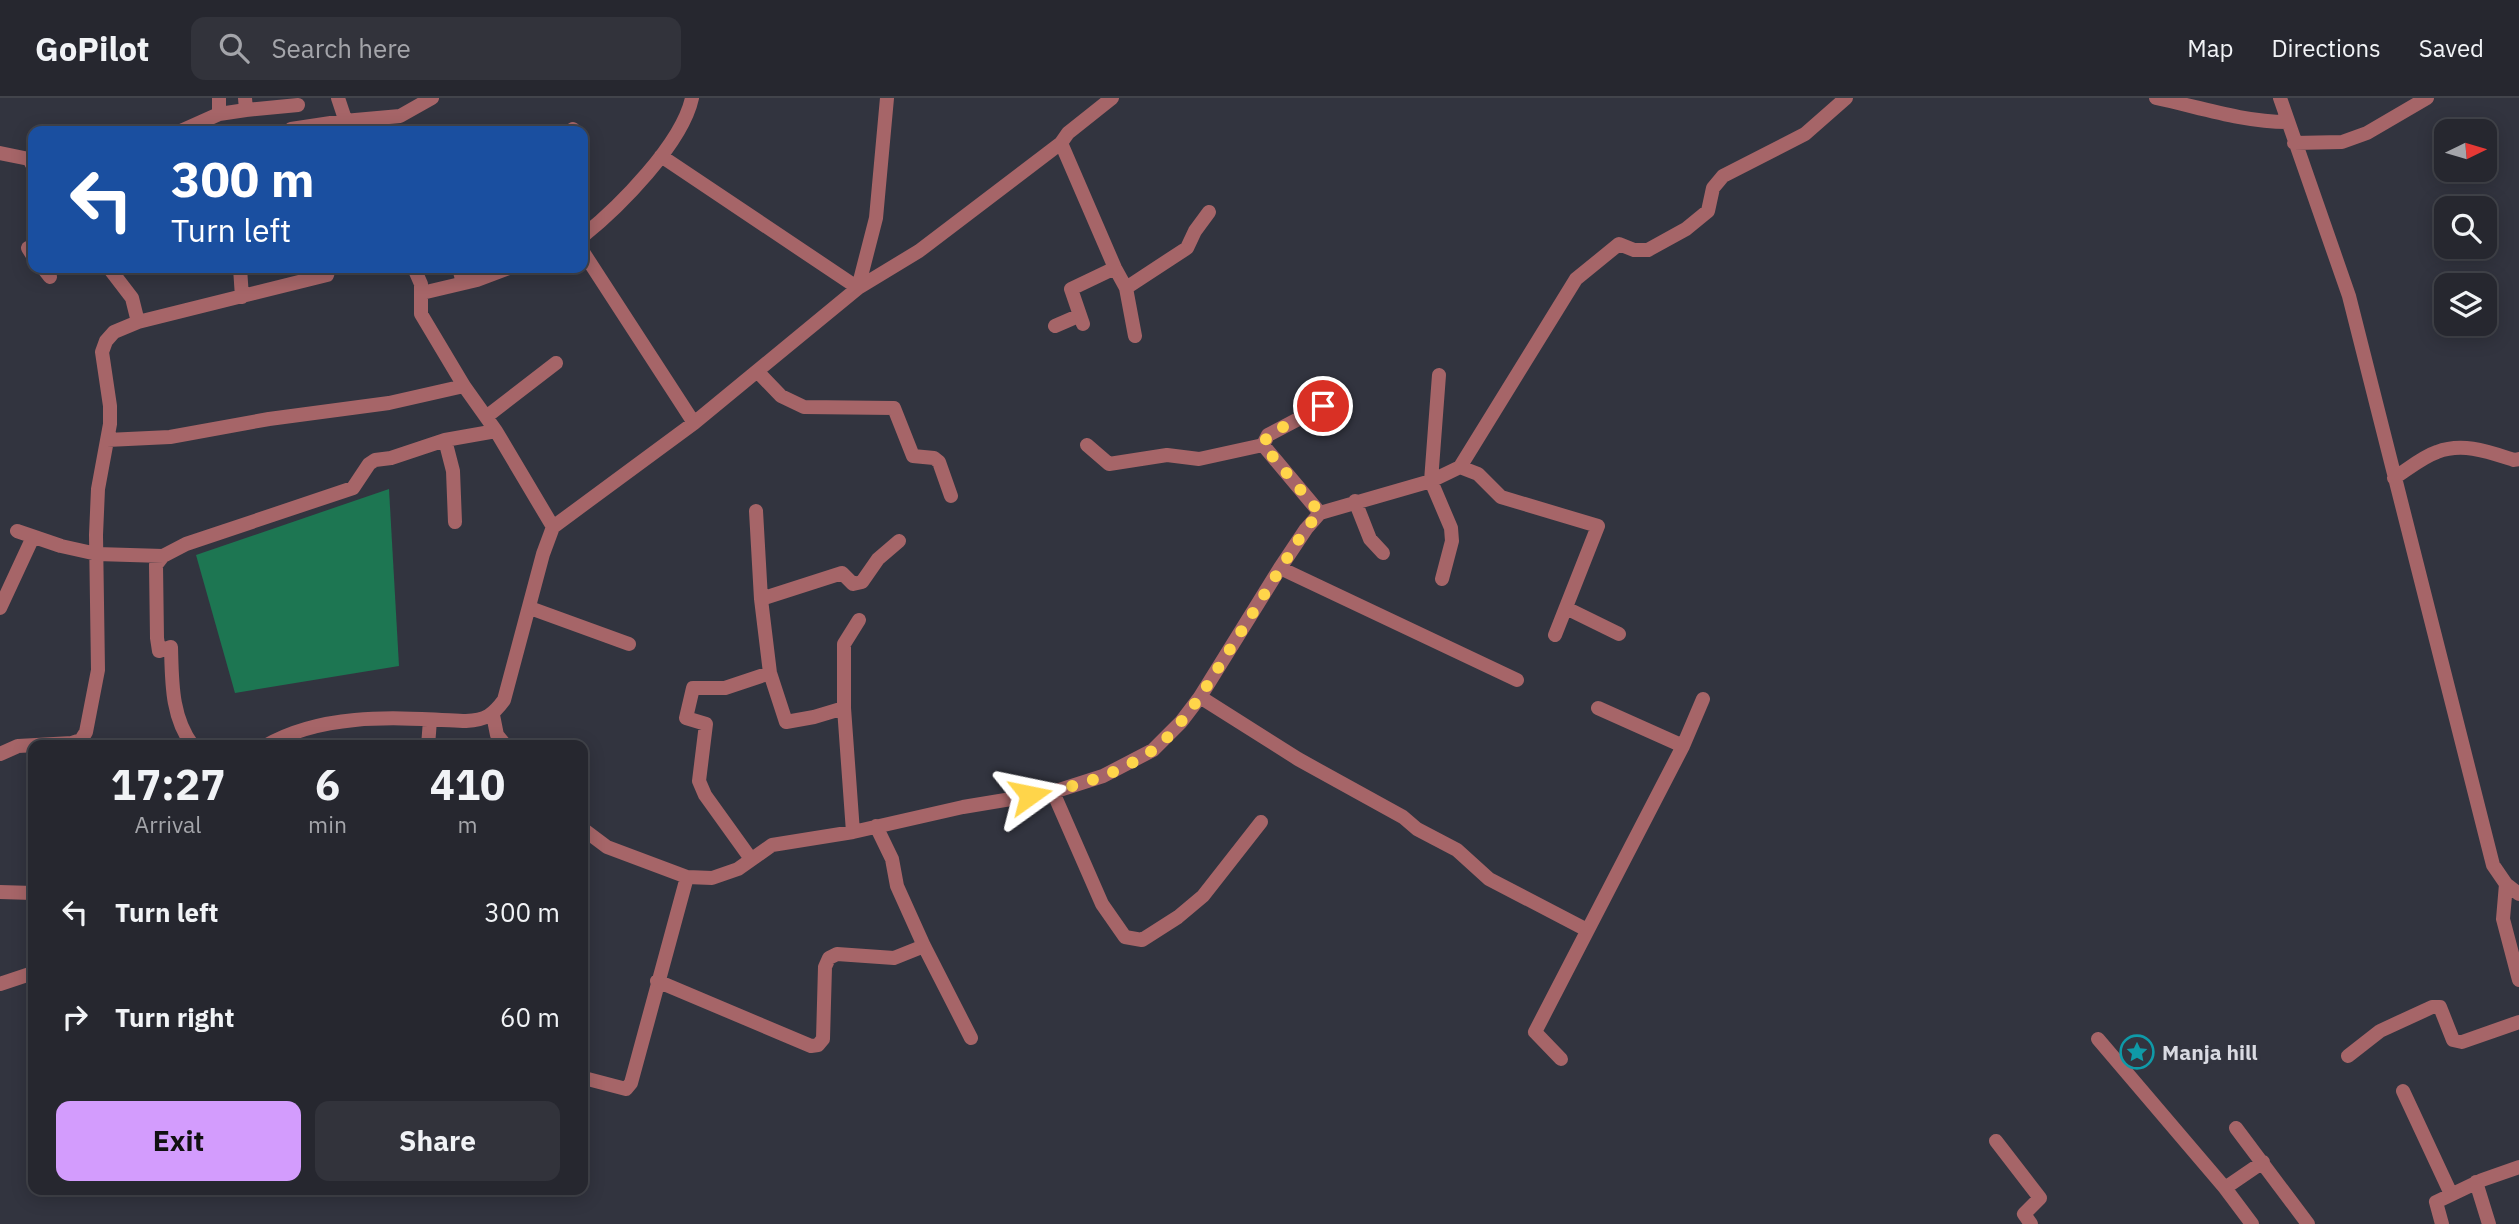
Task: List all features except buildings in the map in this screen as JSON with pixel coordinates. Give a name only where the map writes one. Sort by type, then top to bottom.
[{"type":"street","points":[[219,98],[219,114]]},
{"type":"street","points":[[338,98],[347,126],[400,116],[432,98]]},
{"type":"street","points":[[588,232],[604,219],[661,156],[690,110],[692,98]]},
{"type":"street","points":[[858,288],[876,218],[887,98]]},
{"type":"street","points":[[280,740],[302,728],[361,718],[474,720],[494,715],[505,700],[543,554],[553,527],[694,423],[858,288],[919,251],[1061,144],[1068,133],[1112,98]]},
{"type":"street","points":[[588,834],[607,847],[687,877],[712,878],[738,869],[772,845],[853,832],[963,807],[1053,792],[1103,776],[1153,750],[1181,722],[1200,697],[1306,528],[1320,513],[1432,481],[1460,467],[1576,278],[1619,244],[1634,250],[1648,250],[1686,229],[1708,211],[1713,188],[1723,176],[1805,134],[1846,98]]},
{"type":"street","points":[[2156,98],[2244,119],[2287,121]]},
{"type":"street","points":[[2280,98],[2349,296],[2484,835],[2493,864],[2506,884],[2519,894]]},
{"type":"street","points":[[2294,144],[2342,142],[2367,133],[2421,100]]},
{"type":"street","points":[[192,126],[246,104],[299,102],[293,126]]},
{"type":"street","points":[[1061,144],[1126,288],[1135,337]]},
{"type":"street","points":[[0,153],[28,159]]},
{"type":"street","points":[[661,156],[858,288]]},
{"type":"street","points":[[1126,288],[1187,248],[1209,212]]},
{"type":"street","points":[[588,260],[694,423]]},
{"type":"street","points":[[1055,326],[1080,320],[1071,289],[1115,268]]},
{"type":"street","points":[[113,273],[132,298],[138,322]]},
{"type":"street","points":[[241,273],[243,297]]},
{"type":"street","points":[[81,740],[86,732],[98,670],[99,489],[110,405],[102,352],[106,341],[114,332],[138,322],[243,297],[327,273]]},
{"type":"street","points":[[416,273],[422,293],[421,314],[464,386],[496,431],[553,527]]},
{"type":"street","points":[[460,273],[463,283]]},
{"type":"street","points":[[422,293],[494,273]]},
{"type":"street","points":[[486,417],[556,363]]},
{"type":"street","points":[[757,371],[780,396],[804,407],[894,408],[913,456],[934,458],[939,462],[951,496]]},
{"type":"street","points":[[1439,374],[1432,481],[1451,528],[1452,541],[1442,579]]},
{"type":"street","points":[[107,440],[170,437],[269,419],[389,403],[464,386]]},
{"type":"street","points":[[1263,445],[1268,435],[1323,406]]},
{"type":"street","points":[[189,740],[178,721],[173,694],[171,647],[159,651],[157,638],[156,565],[163,556],[186,544],[353,488],[369,464],[375,460],[391,458],[445,440],[496,431]]},
{"type":"street","points":[[445,440],[453,471],[455,522]]},
{"type":"street","points":[[1087,445],[1109,464],[1167,455],[1199,459],[1263,445]]},
{"type":"street","points":[[1263,445],[1320,513]]},
{"type":"street","points":[[2394,478],[2437,452],[2453,449],[2469,447],[2514,460],[2519,459]]},
{"type":"street","points":[[1460,467],[1478,474],[1501,498],[1598,526],[1555,635]]},
{"type":"street","points":[[1355,501],[1370,539],[1383,553]]},
{"type":"street","points":[[756,512],[761,599],[770,673],[786,722],[845,708]]},
{"type":"street","points":[[17,531],[97,554],[163,556]]},
{"type":"street","points":[[0,608],[33,537]]},
{"type":"street","points":[[761,599],[842,573],[853,584],[862,582],[878,559],[899,541]]},
{"type":"street","points":[[1280,568],[1517,680]]},
{"type":"street","points":[[530,608],[629,644]]},
{"type":"street","points":[[1566,608],[1619,634]]},
{"type":"street","points":[[853,832],[844,644],[859,620]]},
{"type":"street","points":[[751,859],[705,795],[699,781],[706,724],[686,718],[692,688],[725,688],[770,673]]},
{"type":"street","points":[[1200,697],[1298,759],[1457,850],[1489,879],[1587,930]]},
{"type":"street","points":[[1561,1059],[1535,1032],[1683,746],[1703,699]]},
{"type":"street","points":[[1598,708],[1683,746]]},
{"type":"street","points":[[494,715],[497,735],[501,740]]},
{"type":"street","points":[[428,740],[430,720]]},
{"type":"street","points":[[3,748],[28,745]]},
{"type":"street","points":[[1053,792],[1102,904],[1125,936],[1142,940],[1178,917],[1203,896],[1261,822]]},
{"type":"street","points":[[876,826],[892,859],[897,886],[971,1038]]},
{"type":"street","points":[[588,1079],[626,1089],[631,1083],[687,877]]},
{"type":"street","points":[[2506,884],[2503,919],[2519,980]]},
{"type":"street","points":[[0,892],[28,893]]},
{"type":"street","points":[[657,981],[811,1046],[818,1045],[822,1039],[825,967],[829,958],[837,954],[894,958],[924,946]]},
{"type":"street","points":[[0,984],[28,975]]},
{"type":"street","points":[[2348,1056],[2380,1031],[2432,1007],[2440,1007],[2453,1040],[2462,1042],[2519,1023]]},
{"type":"street","points":[[2098,1039],[2225,1188],[2252,1224]]},
{"type":"street","points":[[2403,1091],[2451,1194]]},
{"type":"street","points":[[2236,1128],[2308,1224]]},
{"type":"street","points":[[1996,1141],[2040,1198],[2024,1214],[2032,1224]]},
{"type":"street","points":[[2225,1188],[2263,1162]]},
{"type":"street","points":[[2442,1224],[2436,1202],[2476,1182],[2519,1167]]},
{"type":"street","points":[[2476,1182],[2489,1224]]},
{"type":"green space","points":[[389,489],[399,666],[235,693],[196,555]]},
{"type":"place","name":"Manja hill","points":[[2137,1052]]},
{"type":"route","points":[[1030,795],[1053,792],[1103,776],[1153,750],[1181,722],[1200,697],[1258,601],[1306,528],[1320,513],[1263,445],[1268,435],[1323,406]]}]
